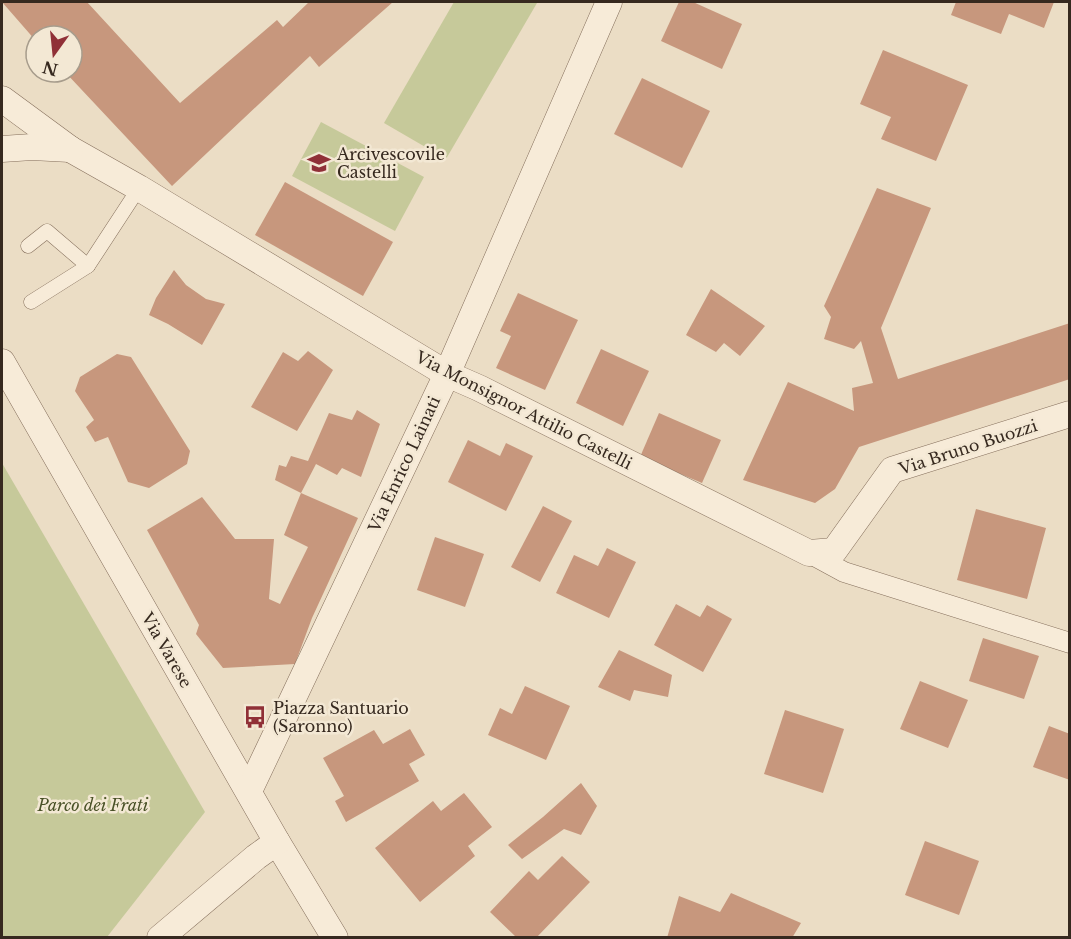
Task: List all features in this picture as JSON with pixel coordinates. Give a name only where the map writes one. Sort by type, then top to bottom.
[{"type":"street","name":"Via Enrico Lainati","points":[[249,791],[447,375],[609,2]]},
{"type":"street","name":"Via Monsignor Attilio Castelli","points":[[2,99],[70,149],[447,375],[479,388],[809,553]]},
{"type":"street","name":"Via Monsignor Attilio Castelli","points":[[2,149],[32,147],[70,149]]},
{"type":"street","name":"Via Varese","points":[[2,362],[8,390],[335,938]]},
{"type":"street","name":"Via Bruno Buozzi","points":[[809,553],[834,551],[892,470],[1070,414]]},
{"type":"street","points":[[809,553],[844,572],[1070,643]]},
{"type":"street","points":[[160,938],[256,856],[278,842]]},
{"type":"lane","points":[[31,302],[87,266],[138,188]]},
{"type":"lane","points":[[27,246],[47,231],[87,266]]},
{"type":"green space","points":[[454,2],[537,3],[446,159],[384,123]]},
{"type":"green space","points":[[321,122],[424,177],[395,231],[292,176]]},
{"type":"green space","name":"Parco dei Frati","points":[[2,463],[205,812],[107,937],[2,937]]},
{"type":"building","points":[[2,2],[87,2],[180,103],[277,20],[283,27],[309,2],[393,2],[319,67],[310,56],[172,186],[76,84],[84,84],[84,24],[24,24],[24,27]]},
{"type":"building","points":[[679,2],[693,2],[742,24],[722,69],[661,41]]},
{"type":"building","points":[[956,2],[1054,2],[1044,28],[1009,14],[1001,34],[951,15]]},
{"type":"building","points":[[883,50],[968,85],[936,161],[881,139],[891,117],[860,104]]},
{"type":"building","points":[[642,78],[710,111],[682,168],[614,134]]},
{"type":"building","points":[[285,182],[393,242],[363,296],[255,235]]},
{"type":"building","points":[[877,188],[931,208],[881,328],[898,379],[1070,323],[1070,379],[859,447],[835,489],[815,503],[743,480],[788,382],[854,411],[852,388],[873,383],[861,341],[854,349],[824,339],[831,317],[824,306]]},
{"type":"building","points":[[174,270],[186,285],[206,299],[225,304],[202,345],[149,315],[156,298]]},
{"type":"building","points":[[711,289],[765,326],[740,356],[724,343],[716,352],[686,335]]},
{"type":"building","points":[[518,293],[578,320],[545,390],[496,368],[511,336],[500,331]]},
{"type":"building","points":[[601,349],[649,371],[623,426],[576,403]]},
{"type":"building","points":[[308,351],[333,370],[297,431],[251,407],[283,352],[298,361]]},
{"type":"building","points":[[117,354],[131,357],[190,451],[187,464],[149,488],[128,482],[108,437],[95,442],[86,427],[94,420],[75,391],[80,377]]},
{"type":"building","points":[[357,410],[380,424],[361,477],[342,468],[337,475],[316,464],[301,493],[275,480],[279,465],[286,467],[291,456],[308,461],[329,413],[352,420]]},
{"type":"building","points":[[659,413],[721,440],[702,483],[640,457]]},
{"type":"building","points":[[468,440],[500,456],[506,443],[533,456],[506,511],[448,482]]},
{"type":"building","points":[[301,493],[358,518],[312,618],[295,664],[223,668],[196,634],[199,625],[147,530],[202,497],[235,539],[274,539],[269,599],[280,604],[308,547],[284,535]]},
{"type":"building","points":[[543,506],[572,521],[540,582],[511,567]]},
{"type":"building","points":[[976,509],[1046,528],[1027,599],[957,580]]},
{"type":"building","points":[[435,537],[484,554],[465,607],[417,590]]},
{"type":"building","points":[[607,548],[636,562],[609,618],[556,593],[574,555],[598,566]]},
{"type":"building","points":[[676,604],[700,617],[707,605],[732,619],[703,672],[654,645]]},
{"type":"building","points":[[983,638],[1039,656],[1024,699],[969,681]]},
{"type":"building","points":[[619,650],[672,675],[668,697],[634,690],[630,701],[598,687]]},
{"type":"building","points":[[920,681],[968,700],[948,748],[900,729]]},
{"type":"building","points":[[525,686],[570,706],[546,760],[488,735],[500,708],[512,714]]},
{"type":"building","points":[[785,710],[844,729],[823,793],[764,774]]},
{"type":"building","points":[[1049,726],[1070,734],[1070,780],[1033,767]]},
{"type":"building","points":[[410,729],[425,755],[409,764],[419,781],[346,822],[335,801],[344,796],[323,758],[374,730],[383,744]]},
{"type":"building","points":[[581,783],[597,806],[581,835],[564,829],[522,859],[508,845]]},
{"type":"building","points":[[464,793],[492,827],[468,846],[475,856],[420,902],[375,848],[433,801],[441,811]]},
{"type":"building","points":[[925,841],[979,861],[959,915],[905,895]]},
{"type":"building","points":[[562,856],[590,882],[536,938],[517,938],[490,912],[529,871],[538,880]]},
{"type":"building","points":[[731,893],[801,923],[792,938],[667,938],[679,896],[720,912]]},
{"type":"place","name":"Arcivescovile Castelli","points":[[319,163]]},
{"type":"place","name":"Piazza Santuario (Saronno)","points":[[255,717]]}]
